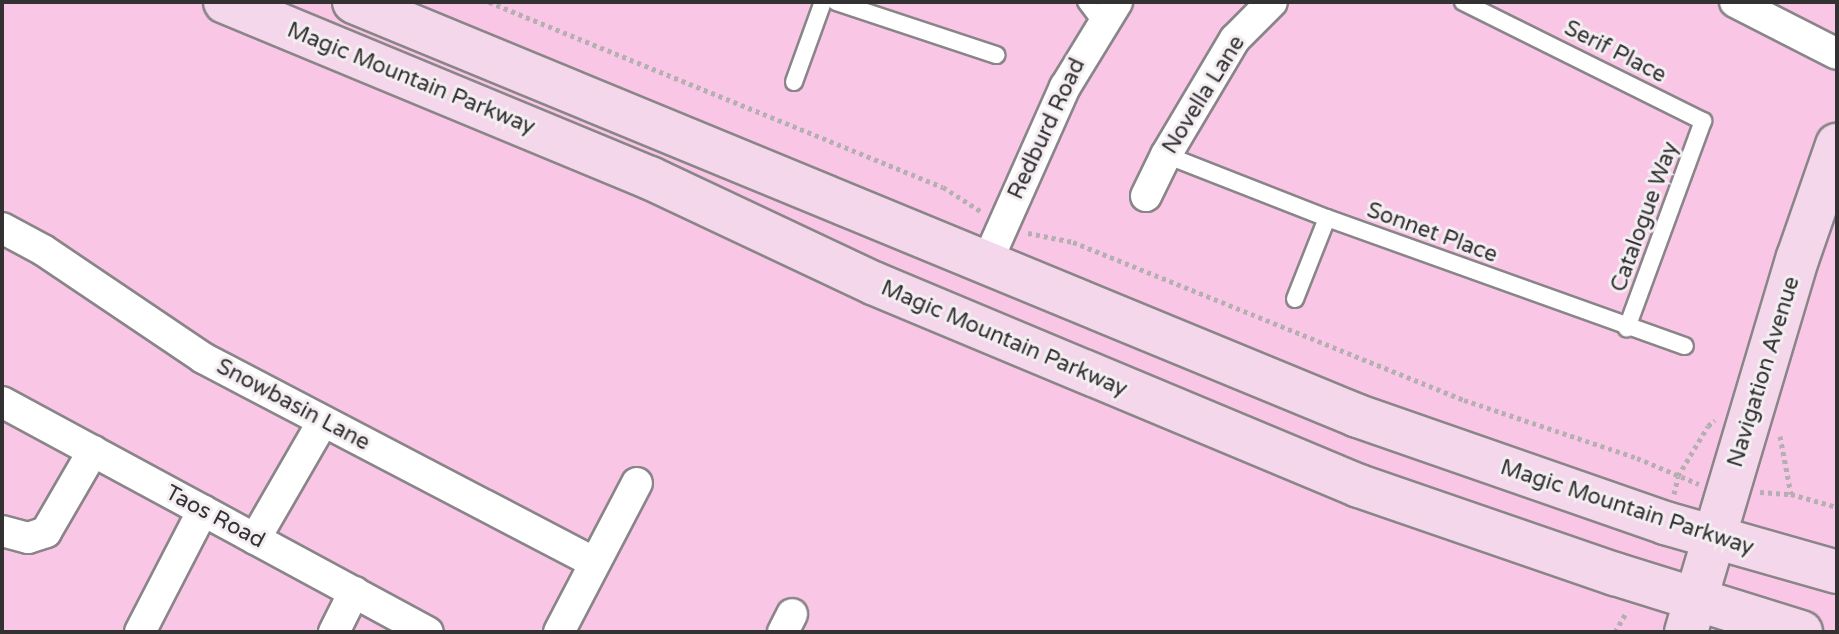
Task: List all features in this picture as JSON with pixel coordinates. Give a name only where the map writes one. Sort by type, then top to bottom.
[{"type":"street","name":"Magic Mountain Parkway","points":[[225,2],[650,178],[873,283],[1247,440],[1475,527],[1691,616],[1801,632]]},
{"type":"street","name":"Magic Mountain Parkway","points":[[354,2],[1358,416],[1713,538],[1837,572]]},
{"type":"street","name":"Novella Lane","points":[[1146,196],[1166,155],[1235,39],[1272,2]]},
{"type":"street","points":[[1735,2],[1837,54]]},
{"type":"street","name":"Redburd Road","points":[[987,262],[1102,9]]},
{"type":"street","name":"Navigation Avenue","points":[[1691,616],[1798,257],[1837,145]]},
{"type":"street","name":"Snowbasin Lane","points":[[2,228],[43,250],[203,358],[595,563]]},
{"type":"street","name":"Taos Road","points":[[2,402],[428,632]]},
{"type":"street","points":[[255,539],[323,421]]},
{"type":"street","points":[[2,531],[28,538],[46,532],[93,451]]},
{"type":"street","points":[[559,632],[637,483]]},
{"type":"street","points":[[140,632],[203,510]]},
{"type":"street","points":[[334,632],[354,592]]},
{"type":"lane","points":[[794,82],[823,2]]},
{"type":"lane","points":[[836,2],[996,55]]},
{"type":"lane","name":"Serif Place","points":[[1463,2],[1703,121]]},
{"type":"lane","name":"Catalogue Way","points":[[1627,328],[1703,121]]},
{"type":"lane","name":"Sonnet Place","points":[[1166,155],[1327,218],[1627,328],[1685,346]]},
{"type":"lane","points":[[1295,299],[1327,218]]},
{"type":"path","points":[[489,2],[943,187],[977,209]]},
{"type":"path","points":[[1030,234],[1044,234],[1073,242],[1464,400],[1637,458],[1701,485]]},
{"type":"path","points":[[1678,476],[1708,426]]},
{"type":"path","points":[[1783,444],[1791,494]]},
{"type":"path","points":[[1756,493],[1791,494],[1837,507]]},
{"type":"path","points":[[1615,632],[1628,609]]},
{"type":"shaded area","points":[[2,2],[1837,2],[1837,632],[2,632]]}]
